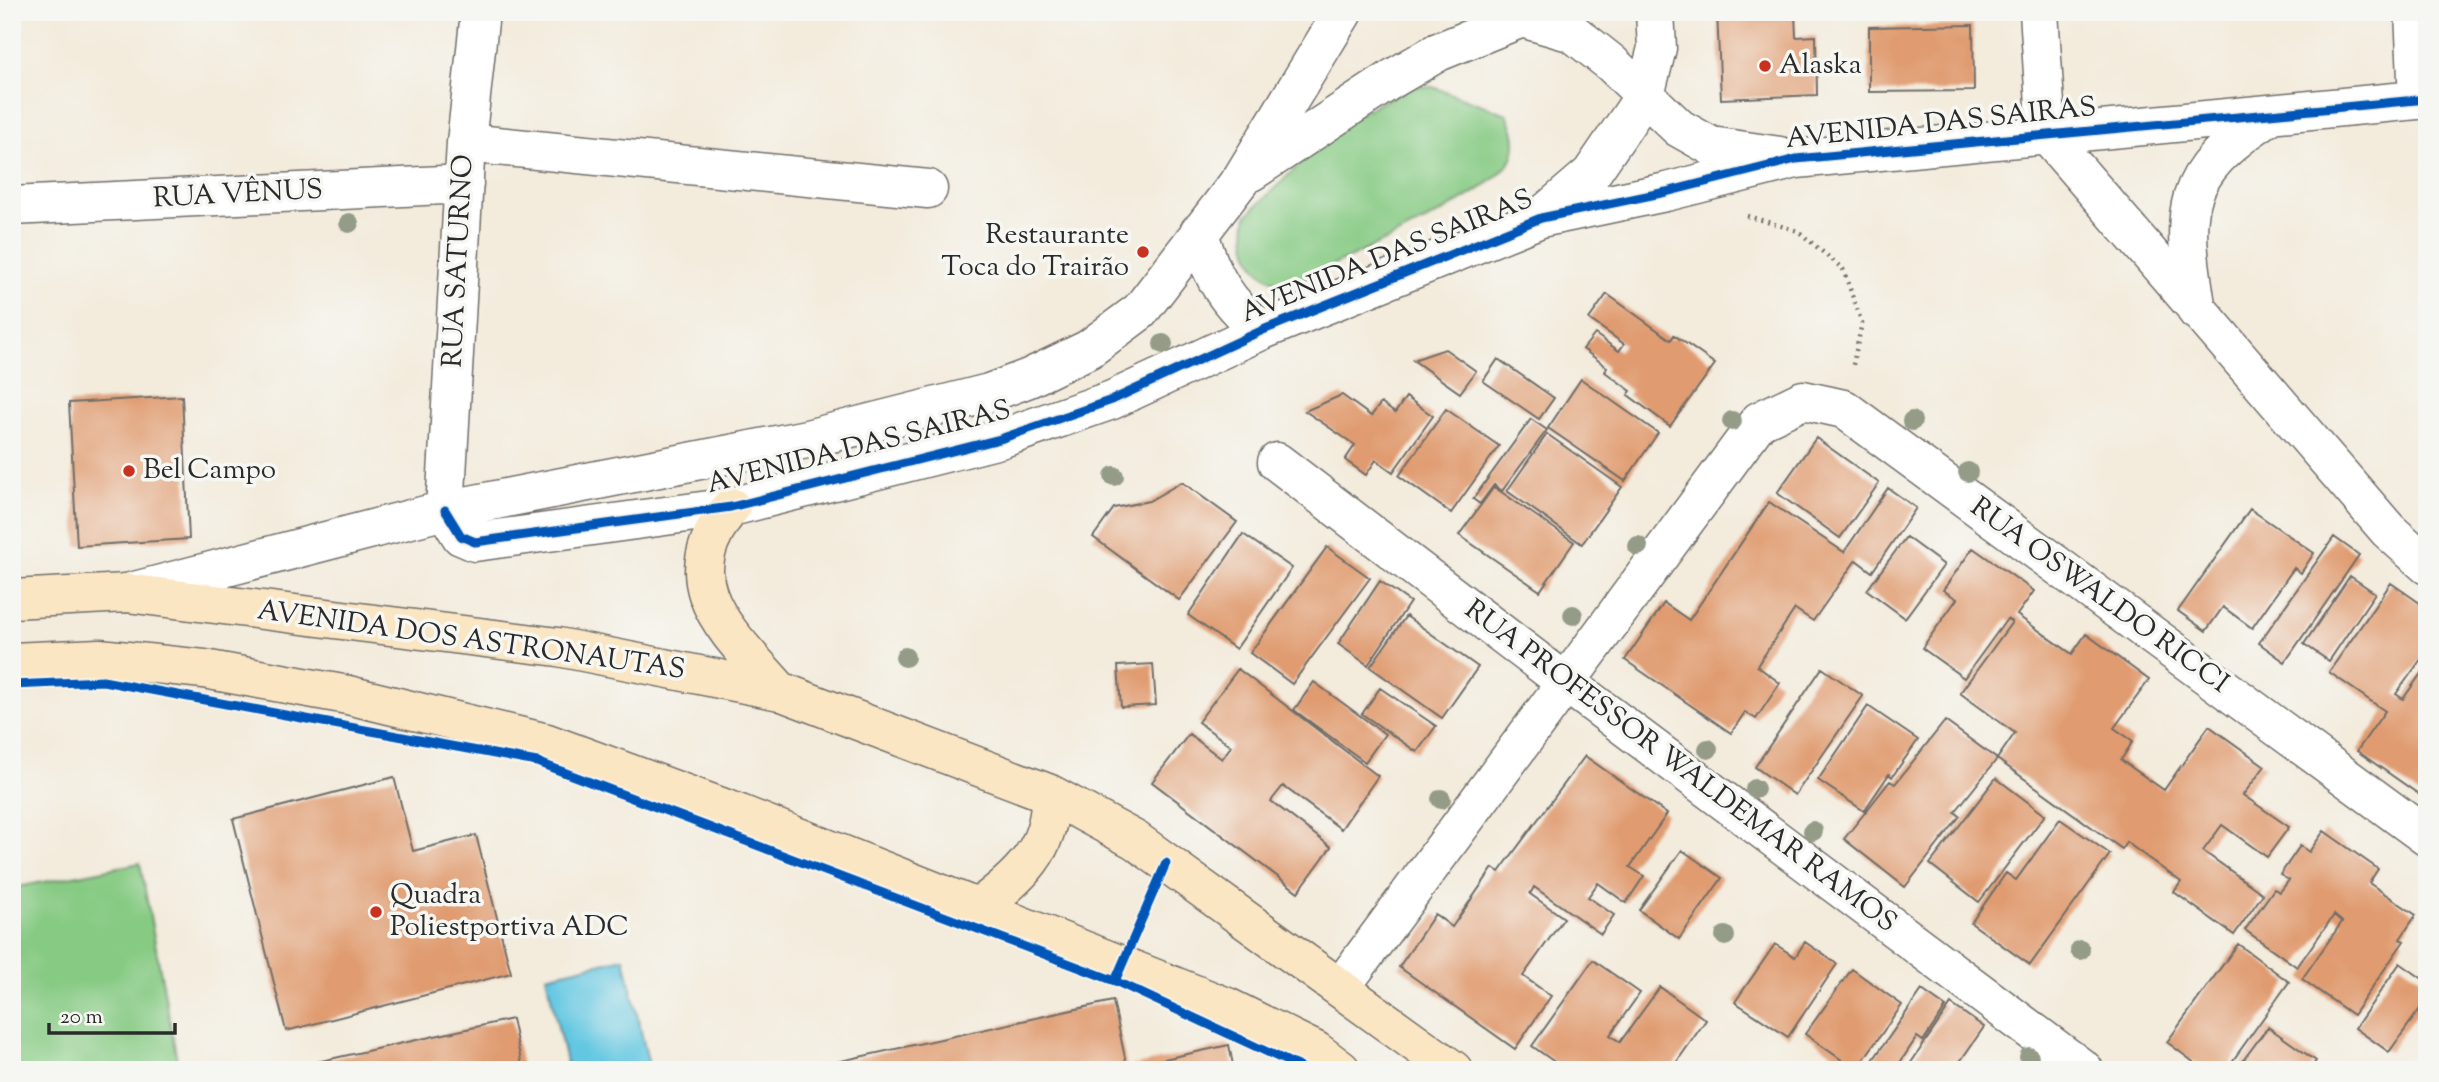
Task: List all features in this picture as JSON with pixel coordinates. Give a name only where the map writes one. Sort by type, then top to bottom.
[{"type":"main road","points":[[731,507],[712,530],[704,556],[703,576],[716,612],[780,691]]},
{"type":"main road","name":"AVENIDA DOS ASTRONAUTAS","points":[[12,598],[128,593],[558,647],[780,691],[1050,794],[1135,841],[1453,1070]]},
{"type":"main road","points":[[12,662],[99,658],[204,669],[348,695],[547,743],[740,814],[1227,1007],[1316,1051],[1341,1070]]},
{"type":"main road","points":[[977,909],[1014,881],[1031,861],[1051,818],[1050,794]]},
{"type":"street","name":"RUA SATURNO","points":[[445,510],[466,143],[480,12]]},
{"type":"street","points":[[128,593],[445,510],[807,439],[989,393],[1077,355],[1140,311],[1242,178],[1343,12]]},
{"type":"street","points":[[1541,218],[1591,174],[1645,95],[1657,48],[1655,12]]},
{"type":"street","points":[[2039,12],[2047,135],[2197,312],[2388,530],[2427,565]]},
{"type":"street","points":[[2414,12],[2423,99]]},
{"type":"street","points":[[1242,178],[1426,59],[1476,35],[1522,18],[1573,33],[1679,128],[1711,146],[1796,159]]},
{"type":"street","name":"AVENIDA DAS SAIRAS","points":[[445,510],[461,536],[475,542],[731,507],[1000,439],[1112,400],[1263,330],[1541,218],[1796,159],[2269,116],[2423,99]]},
{"type":"street","points":[[2197,312],[2187,223],[2193,192],[2213,160],[2241,134],[2269,116]]},
{"type":"street","points":[[466,143],[928,189]]},
{"type":"street","name":"RUA VÊNUS","points":[[12,206],[464,184]]},
{"type":"street","points":[[1199,232],[1216,280],[1243,317],[1263,330]]},
{"type":"street","name":"RUA OSWALDO RICCI","points":[[1564,682],[1759,421],[1803,400],[1844,409],[2427,836]]},
{"type":"street","name":"RUA PROFESSOR WALDEMAR RAMOS","points":[[1277,462],[1564,682],[2084,1070]]},
{"type":"street","points":[[1341,987],[1564,682]]},
{"type":"path","points":[[1745,215],[1798,231],[1843,270],[1862,323],[1844,409]]},
{"type":"green space","points":[[1414,86],[1433,87],[1507,114],[1515,137],[1511,160],[1497,176],[1475,193],[1377,245],[1293,284],[1280,283],[1260,271],[1248,252],[1245,227],[1247,215],[1347,119]]},
{"type":"green space","points":[[140,863],[179,1070],[12,1070],[12,888]]},
{"type":"water","points":[[624,958],[650,1070],[568,1070],[546,976]]},
{"type":"building","points":[[1717,12],[1795,13],[1796,37],[1816,36],[1817,95],[1721,99]]},
{"type":"building","points":[[1973,25],[1974,91],[1869,92],[1869,27]]},
{"type":"building","points":[[1607,294],[1671,340],[1674,335],[1715,364],[1670,426],[1628,395],[1631,391],[1605,372],[1607,367],[1583,349],[1595,334],[1619,351],[1624,344],[1589,319]]},
{"type":"building","points":[[1445,349],[1476,371],[1460,393],[1413,360]]},
{"type":"building","points":[[1498,359],[1554,398],[1539,419],[1483,381]]},
{"type":"building","points":[[1581,379],[1658,433],[1625,481],[1548,428]]},
{"type":"building","points":[[1342,395],[1371,416],[1381,403],[1395,413],[1406,397],[1433,416],[1393,472],[1376,460],[1366,475],[1345,460],[1355,445],[1305,411]]},
{"type":"building","name":"Bel Campo","points":[[182,396],[189,539],[77,546],[69,403]]},
{"type":"building","points":[[1446,409],[1499,446],[1451,513],[1399,476]]},
{"type":"building","points":[[1531,419],[1547,430],[1502,491],[1494,485],[1480,504],[1473,499]]},
{"type":"building","points":[[1547,434],[1622,487],[1582,544],[1507,491]]},
{"type":"building","points":[[1816,438],[1879,483],[1840,538],[1777,493]]},
{"type":"building","points":[[1182,482],[1237,522],[1179,600],[1093,537],[1114,508],[1149,501]]},
{"type":"building","points":[[1494,487],[1574,542],[1540,591],[1459,535]]},
{"type":"building","points":[[1888,488],[1916,508],[1872,572],[1856,560],[1813,621],[1795,609],[1757,666],[1780,683],[1756,719],[1745,712],[1731,733],[1625,660],[1664,603],[1689,620],[1769,502],[1844,552]]},
{"type":"building","points":[[2250,509],[2314,553],[2301,573],[2294,568],[2252,628],[2223,607],[2206,631],[2178,611]]},
{"type":"building","points":[[1243,534],[1292,568],[1236,649],[1188,615]]},
{"type":"building","points":[[1906,537],[1944,565],[1905,618],[1867,590]]},
{"type":"building","points":[[2334,537],[2359,555],[2285,662],[2259,643]]},
{"type":"building","points":[[1327,547],[1370,578],[1292,684],[1250,653]]},
{"type":"building","points":[[1973,548],[2034,591],[2017,615],[2072,654],[2086,634],[2149,680],[2114,728],[2133,741],[2121,760],[2164,790],[2209,726],[2265,766],[2243,795],[2289,827],[2267,857],[2222,825],[2203,851],[2263,894],[2234,935],[2174,892],[2181,882],[2126,842],[2122,849],[1997,759],[2015,733],[1960,693],[2012,622],[2007,619],[1964,678],[1922,648],[1957,599],[1943,590]]},
{"type":"building","points":[[2350,576],[2375,593],[2329,661],[2304,644]]},
{"type":"building","points":[[1380,581],[1410,602],[1368,665],[1338,644]]},
{"type":"building","points":[[2391,583],[2427,608],[2427,651],[2396,694],[2403,699],[2427,665],[2427,800],[2357,751],[2385,711],[2329,672]]},
{"type":"building","points":[[1406,616],[1478,667],[1442,718],[1370,667]]},
{"type":"building","points":[[1153,664],[1156,705],[1121,707],[1118,666]]},
{"type":"building","points":[[1822,668],[1863,696],[1795,795],[1755,767]]},
{"type":"building","points":[[1238,669],[1378,776],[1341,829],[1283,786],[1271,801],[1331,847],[1298,892],[1152,782],[1189,734],[1222,759],[1231,746],[1198,722]]},
{"type":"building","points":[[1314,682],[1385,734],[1365,762],[1294,710]]},
{"type":"building","points":[[1380,688],[1436,726],[1417,752],[1362,714]]},
{"type":"building","points":[[1868,706],[1918,740],[1892,777],[1889,774],[1864,811],[1818,780]]},
{"type":"building","points":[[1945,721],[1997,759],[1955,812],[1960,816],[1905,887],[1844,839],[1890,781],[1895,784]]},
{"type":"building","points":[[1585,756],[1667,814],[1630,867],[1644,876],[1626,903],[1598,883],[1588,897],[1614,915],[1601,934],[1534,887],[1530,894],[1564,918],[1523,976],[1551,996],[1515,1049],[1399,967],[1435,914],[1452,927],[1493,868],[1499,872]]},
{"type":"building","name":"Quadra Poliestportiva ADC","points":[[394,777],[413,851],[476,835],[511,973],[286,1031],[233,819]]},
{"type":"building","points":[[1996,778],[2045,815],[1979,902],[1930,864]]},
{"type":"building","points":[[2060,819],[2110,854],[2030,965],[1971,923],[2006,873],[2016,880]]},
{"type":"building","points":[[2324,831],[2378,869],[2369,883],[2416,915],[2400,939],[2404,941],[2353,1015],[2302,979],[2342,922],[2334,915],[2297,967],[2245,930],[2274,889],[2280,892],[2289,880],[2280,875],[2300,846],[2309,852]]},
{"type":"building","points":[[1682,850],[1722,878],[1679,939],[1639,910]]},
{"type":"building","points":[[1805,942],[1837,964],[1788,1037],[1735,1002],[1775,944],[1795,957]]},
{"type":"building","points":[[2238,944],[2289,982],[2226,1070],[2204,1070],[2167,1042]]},
{"type":"building","points":[[1593,960],[1640,993],[1610,1035],[1620,1042],[1660,987],[1706,1020],[1671,1070],[1566,1070],[1532,1046]]},
{"type":"building","points":[[2400,963],[2427,982],[2427,999],[2389,1052],[2355,1028]]},
{"type":"building","points":[[1852,969],[1902,1005],[1856,1070],[1805,1034]]},
{"type":"building","points":[[1922,990],[1946,1007],[1923,1041],[1917,1037],[1895,1070],[1866,1070]]},
{"type":"building","points":[[1113,1001],[1127,1067],[1229,1045],[1234,1070],[800,1070]]},
{"type":"building","points":[[1951,1004],[1984,1027],[1954,1070],[1906,1070]]},
{"type":"building","points":[[512,1019],[523,1070],[314,1070],[312,1063]]},
{"type":"building","points":[[2268,1027],[2316,1061],[2309,1070],[2236,1070]]},
{"type":"cycle path","points":[[445,510],[461,536],[475,542],[731,507],[1000,439],[1112,400],[1263,330],[1541,218],[1666,192],[1796,159],[2427,99]]},
{"type":"cycle path","points":[[12,685],[103,681],[537,762],[1115,981]]},
{"type":"cycle path","points":[[1166,863],[1115,981],[1306,1070]]},
{"type":"place","name":"Alaska","points":[[1765,66]]},
{"type":"place","name":"Restaurante Toca do Trairão","points":[[1143,252]]},
{"type":"place","name":"Bel Campo","points":[[129,471]]},
{"type":"place","name":"Quadra Poliestportiva ADC","points":[[376,912]]}]
